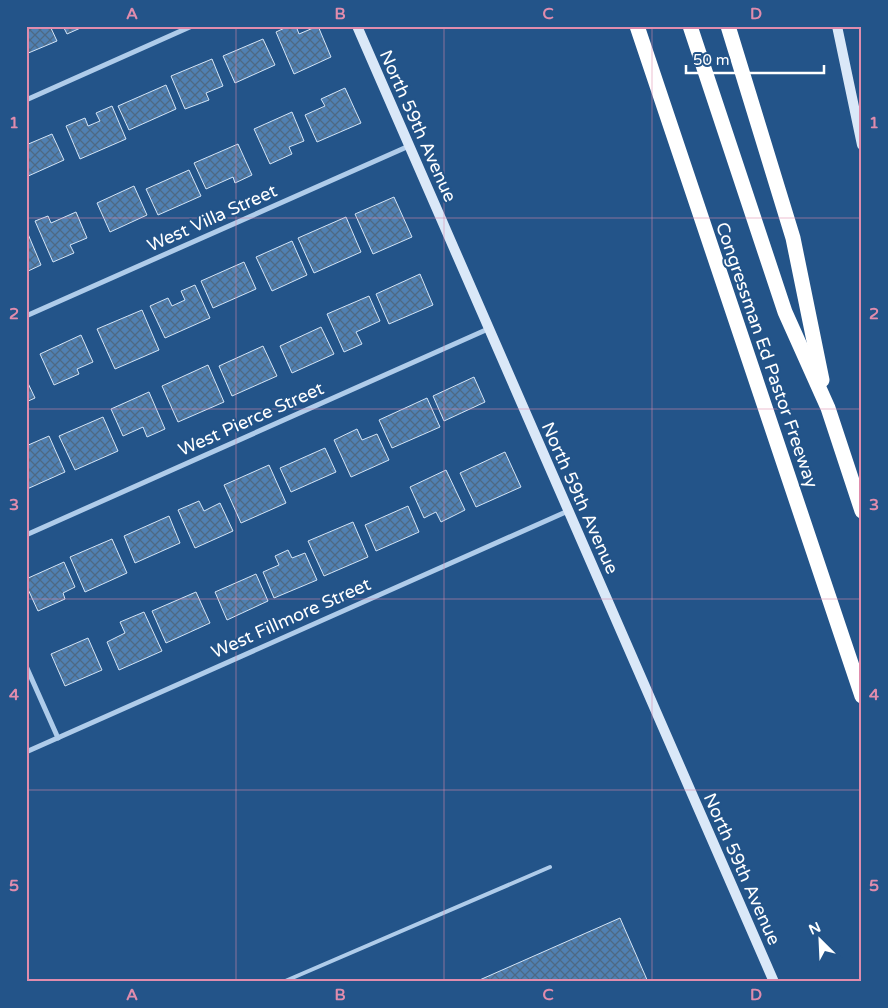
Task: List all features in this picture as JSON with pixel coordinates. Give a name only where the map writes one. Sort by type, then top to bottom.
[{"type":"highway","name":"Congressman Ed Pastor Freeway","points":[[637,26],[862,696]]},
{"type":"highway","name":"Congressman Ed Pastor Freeway","points":[[690,26],[785,312],[828,408],[862,511]]},
{"type":"highway","points":[[728,26],[792,238],[828,408]]},
{"type":"main road","name":"North 59th Avenue","points":[[357,26],[774,982]]},
{"type":"main road","points":[[837,26],[862,145]]},
{"type":"street","points":[[26,100],[192,26]]},
{"type":"street","name":"West Villa Street","points":[[26,316],[410,146]]},
{"type":"street","name":"West Pierce Street","points":[[26,535],[488,329]]},
{"type":"street","name":"West Fillmore Street","points":[[26,752],[568,511]]},
{"type":"street","points":[[26,666],[58,738]]},
{"type":"lane","points":[[282,982],[550,867]]},
{"type":"building","points":[[26,26],[50,26],[57,41],[26,54]]},
{"type":"building","points":[[63,26],[85,26],[67,34]]},
{"type":"building","points":[[289,26],[296,26],[299,34],[318,26],[331,57],[294,74],[276,32]]},
{"type":"building","points":[[263,39],[275,65],[235,83],[223,56]]},
{"type":"building","points":[[212,59],[223,86],[206,93],[209,100],[185,109],[171,76]]},
{"type":"building","points":[[166,85],[176,109],[129,130],[118,106]]},
{"type":"building","points":[[345,88],[361,123],[317,142],[305,115],[325,106],[321,99]]},
{"type":"building","points":[[112,106],[126,139],[80,159],[66,126],[85,118],[88,126],[100,121],[96,113]]},
{"type":"building","points":[[292,112],[304,141],[289,147],[292,154],[270,164],[254,129]]},
{"type":"building","points":[[52,134],[64,160],[26,177],[26,145]]},
{"type":"building","points":[[238,144],[252,175],[235,183],[233,177],[206,189],[194,163]]},
{"type":"building","points":[[189,170],[201,196],[158,215],[146,189]]},
{"type":"building","points":[[134,186],[147,215],[110,232],[97,203]]},
{"type":"building","points":[[394,197],[412,237],[373,254],[355,214]]},
{"type":"building","points":[[76,212],[87,238],[70,245],[74,253],[53,262],[35,221],[48,216],[51,223]]},
{"type":"building","points":[[346,217],[361,252],[314,273],[298,238]]},
{"type":"building","points":[[28,234],[41,265],[26,272],[26,235]]},
{"type":"building","points":[[292,241],[307,275],[272,291],[256,257]]},
{"type":"building","points":[[244,262],[256,289],[213,308],[201,281]]},
{"type":"building","points":[[420,274],[433,305],[389,324],[376,294]]},
{"type":"building","points":[[195,285],[210,318],[165,338],[150,306],[168,298],[172,306],[185,300],[181,291]]},
{"type":"building","points":[[369,296],[380,321],[356,332],[362,344],[344,352],[327,314]]},
{"type":"building","points":[[142,310],[159,350],[115,369],[97,329]]},
{"type":"building","points":[[321,327],[334,354],[292,373],[280,346]]},
{"type":"building","points":[[81,335],[93,362],[77,369],[79,374],[54,385],[40,354]]},
{"type":"building","points":[[263,346],[277,376],[232,396],[219,366]]},
{"type":"building","points":[[208,365],[224,402],[178,422],[162,386]]},
{"type":"building","points":[[474,377],[485,402],[444,421],[433,396]]},
{"type":"building","points":[[26,379],[35,398],[26,402]]},
{"type":"building","points":[[149,392],[165,429],[147,437],[143,427],[123,436],[111,409]]},
{"type":"building","points":[[427,398],[440,427],[392,448],[379,420]]},
{"type":"building","points":[[103,417],[118,451],[75,470],[59,436]]},
{"type":"building","points":[[357,429],[362,440],[377,434],[389,460],[351,477],[334,440]]},
{"type":"building","points":[[49,436],[65,472],[27,489],[26,446]]},
{"type":"building","points":[[325,448],[336,472],[291,492],[280,468]]},
{"type":"building","points":[[505,452],[521,487],[476,507],[460,473]]},
{"type":"building","points":[[269,465],[286,503],[241,523],[224,485]]},
{"type":"building","points":[[446,470],[465,510],[441,522],[436,512],[424,518],[410,487]]},
{"type":"building","points":[[199,501],[204,511],[220,503],[233,531],[195,548],[178,510]]},
{"type":"building","points":[[408,506],[419,532],[376,551],[365,525]]},
{"type":"building","points":[[169,516],[180,543],[135,563],[124,536]]},
{"type":"building","points":[[353,522],[368,557],[324,576],[308,541]]},
{"type":"building","points":[[112,539],[127,573],[85,592],[70,557]]},
{"type":"building","points":[[288,550],[292,558],[305,553],[317,580],[274,598],[263,572],[279,565],[275,556]]},
{"type":"building","points":[[64,562],[75,587],[63,593],[65,599],[38,611],[26,585],[26,579]]},
{"type":"building","points":[[256,574],[268,601],[227,620],[215,592]]},
{"type":"building","points":[[196,592],[210,623],[166,643],[152,611]]},
{"type":"building","points":[[144,612],[162,651],[119,670],[107,642],[125,633],[120,622]]},
{"type":"building","points":[[88,638],[102,670],[65,686],[51,654]]},
{"type":"building","points":[[620,918],[648,982],[475,982]]}]
